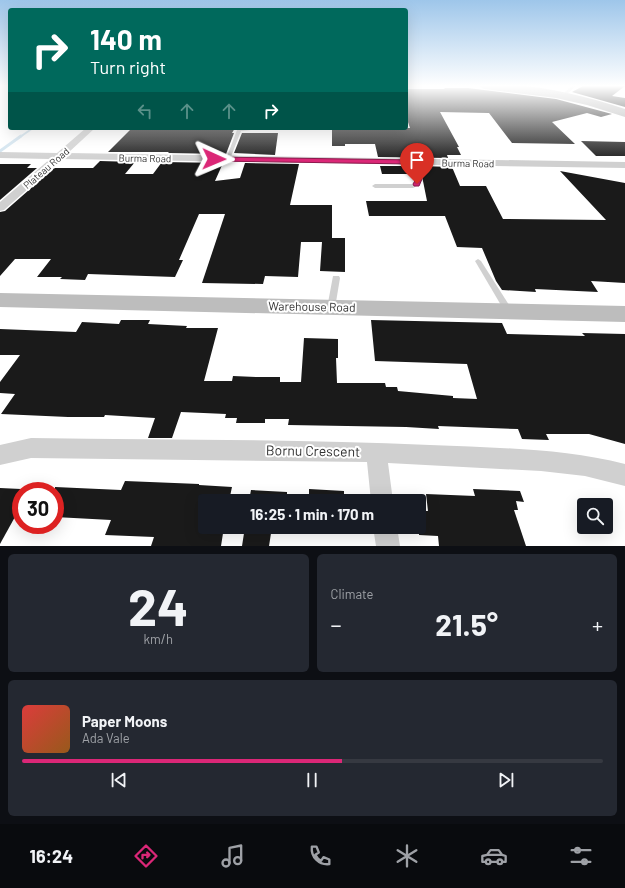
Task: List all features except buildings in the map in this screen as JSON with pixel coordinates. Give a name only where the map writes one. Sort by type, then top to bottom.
[{"type":"main road","name":"Warehouse Road","points":[[0,300],[625,314]]},
{"type":"street","name":"Plateau Road","points":[[0,208],[89,130]]},
{"type":"street","name":"Burma Road","points":[[1,155],[625,165]]},
{"type":"street","name":"Bornu Crescent","points":[[0,455],[31,448],[376,452],[563,463],[625,475]]},
{"type":"street","points":[[376,452],[381,494]]},
{"type":"street","points":[[386,534],[388,546]]},
{"type":"lane","points":[[228,159],[239,130]]},
{"type":"lane","points":[[375,186],[413,186],[417,184],[419,179],[415,162]]},
{"type":"lane","points":[[478,261],[510,312]]},
{"type":"lane","points":[[331,308],[336,278]]},
{"type":"waterway","points":[[20,137],[30,130]]},
{"type":"waterway","points":[[0,151],[21,136]]},
{"type":"route","points":[[214,159],[415,162],[419,179],[417,184]]}]
